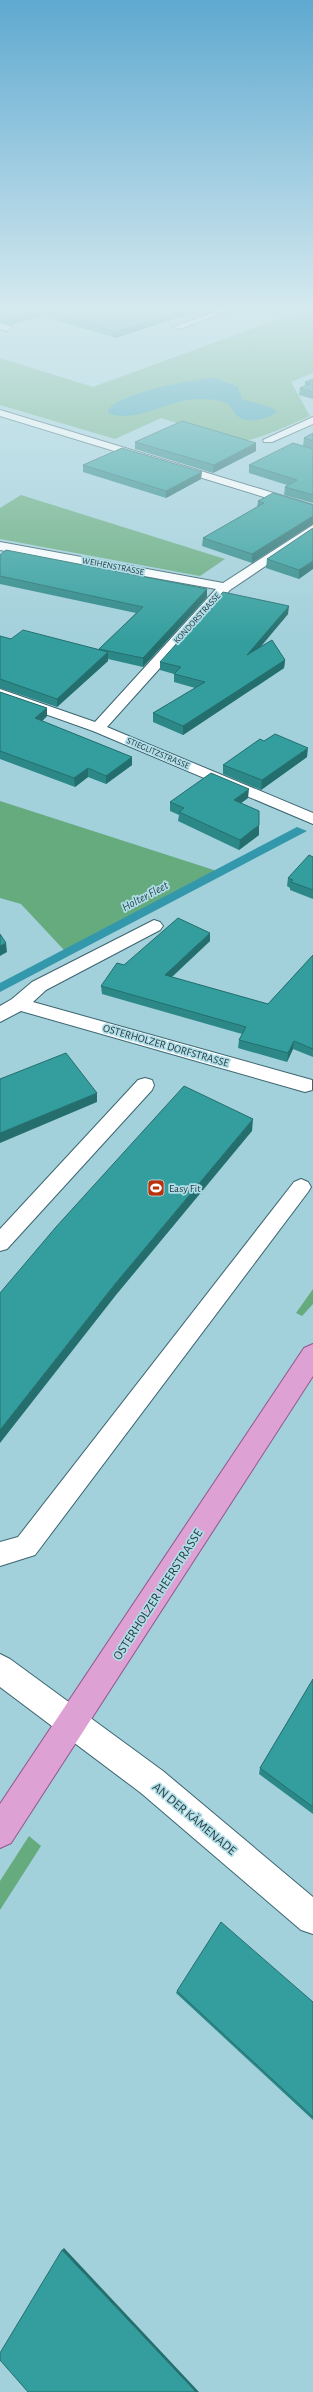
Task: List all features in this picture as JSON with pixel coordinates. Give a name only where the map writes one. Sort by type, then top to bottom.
[{"type":"main road","name":"OSTERHOLZER HEERSTRASSE","points":[[0,1832],[73,1723],[313,1355]]},
{"type":"street","points":[[25,421],[313,509]]},
{"type":"street","points":[[285,444],[268,440],[312,421]]},
{"type":"street","name":"KONDORSTRASSE","points":[[98,728],[225,587],[313,528]]},
{"type":"street","name":"WEIHENSTRASSE","points":[[0,546],[225,587]]},
{"type":"street","name":"STIEGLITZSTRASSE","points":[[0,693],[98,728],[313,819]]},
{"type":"street","points":[[296,812],[313,804]]},
{"type":"street","points":[[0,1015],[18,1004],[39,986],[154,926]]},
{"type":"street","name":"OSTERHOLZER DORFSTRASSE","points":[[18,1004],[309,1086]]},
{"type":"street","name":"AN DER KÄMENADE","points":[[0,1669],[152,1782],[313,1918]]},
{"type":"lane","points":[[0,1243],[145,1085]]},
{"type":"lane","points":[[0,1554],[26,1547],[301,1187]]},
{"type":"green space","points":[[53,421],[155,421],[115,439]]},
{"type":"green space","points":[[169,421],[299,421],[253,439],[232,439],[207,433]]},
{"type":"green space","points":[[21,495],[225,559],[200,576],[0,539],[0,508]]},
{"type":"green space","points":[[0,801],[217,871],[64,950],[21,904],[0,898]]},
{"type":"green space","points":[[313,1289],[313,1304],[302,1316],[296,1313]]},
{"type":"green space","points":[[29,1836],[41,1846],[0,1910],[0,1881]]},
{"type":"water","points":[[297,827],[307,831],[0,992],[0,983]]},
{"type":"building","points":[[182,421],[256,443],[214,465],[135,442]]},
{"type":"building","points":[[313,433],[313,441],[304,438]]},
{"type":"building","points":[[293,443],[313,449],[313,495],[285,487],[297,480],[249,465]]},
{"type":"building","points":[[122,448],[202,472],[166,491],[83,465]]},
{"type":"building","points":[[273,493],[313,505],[313,516],[252,554],[203,538],[264,503],[258,501]]},
{"type":"building","points":[[313,528],[313,561],[299,570],[267,559]]},
{"type":"building","points":[[6,550],[207,589],[143,658],[99,649],[143,607],[0,576],[0,555]]},
{"type":"building","points":[[223,592],[289,606],[247,655],[272,640],[285,660],[183,726],[153,713],[205,682],[174,674],[181,667],[160,662]]},
{"type":"building","points":[[23,630],[108,652],[57,699],[0,679],[0,636],[11,639]]},
{"type":"building","points":[[0,692],[47,708],[35,718],[132,757],[106,776],[88,768],[74,778],[0,751]]},
{"type":"building","points":[[275,734],[308,748],[262,780],[223,765],[260,739],[264,741]]},
{"type":"building","points":[[211,773],[249,789],[234,800],[259,811],[259,825],[240,840],[179,812],[184,808],[170,802]]},
{"type":"building","points":[[309,855],[313,857],[313,890],[291,882],[293,880],[288,878]]},
{"type":"building","points":[[178,918],[210,933],[165,975],[268,1004],[313,955],[313,1049],[294,1041],[288,1053],[239,1040],[246,1027],[101,986],[117,963],[124,965]]},
{"type":"building","points":[[0,934],[6,943],[0,946]]},
{"type":"building","points":[[66,1053],[97,1093],[0,1133],[0,1079]]},
{"type":"building","points":[[184,1086],[253,1119],[115,1284],[0,1430],[0,1293],[56,1227]]},
{"type":"building","points":[[313,1679],[313,1807],[260,1768]]},
{"type":"building","points":[[221,1922],[313,2002],[313,2117],[177,1991]]},
{"type":"building","points":[[62,2250],[196,2392],[28,2392],[0,2360],[0,2353]]},
{"type":"place","name":"Easy Fit","points":[[156,1188]]},
{"type":"water label","name":"Holter Fleet","points":[[145,896]]}]
